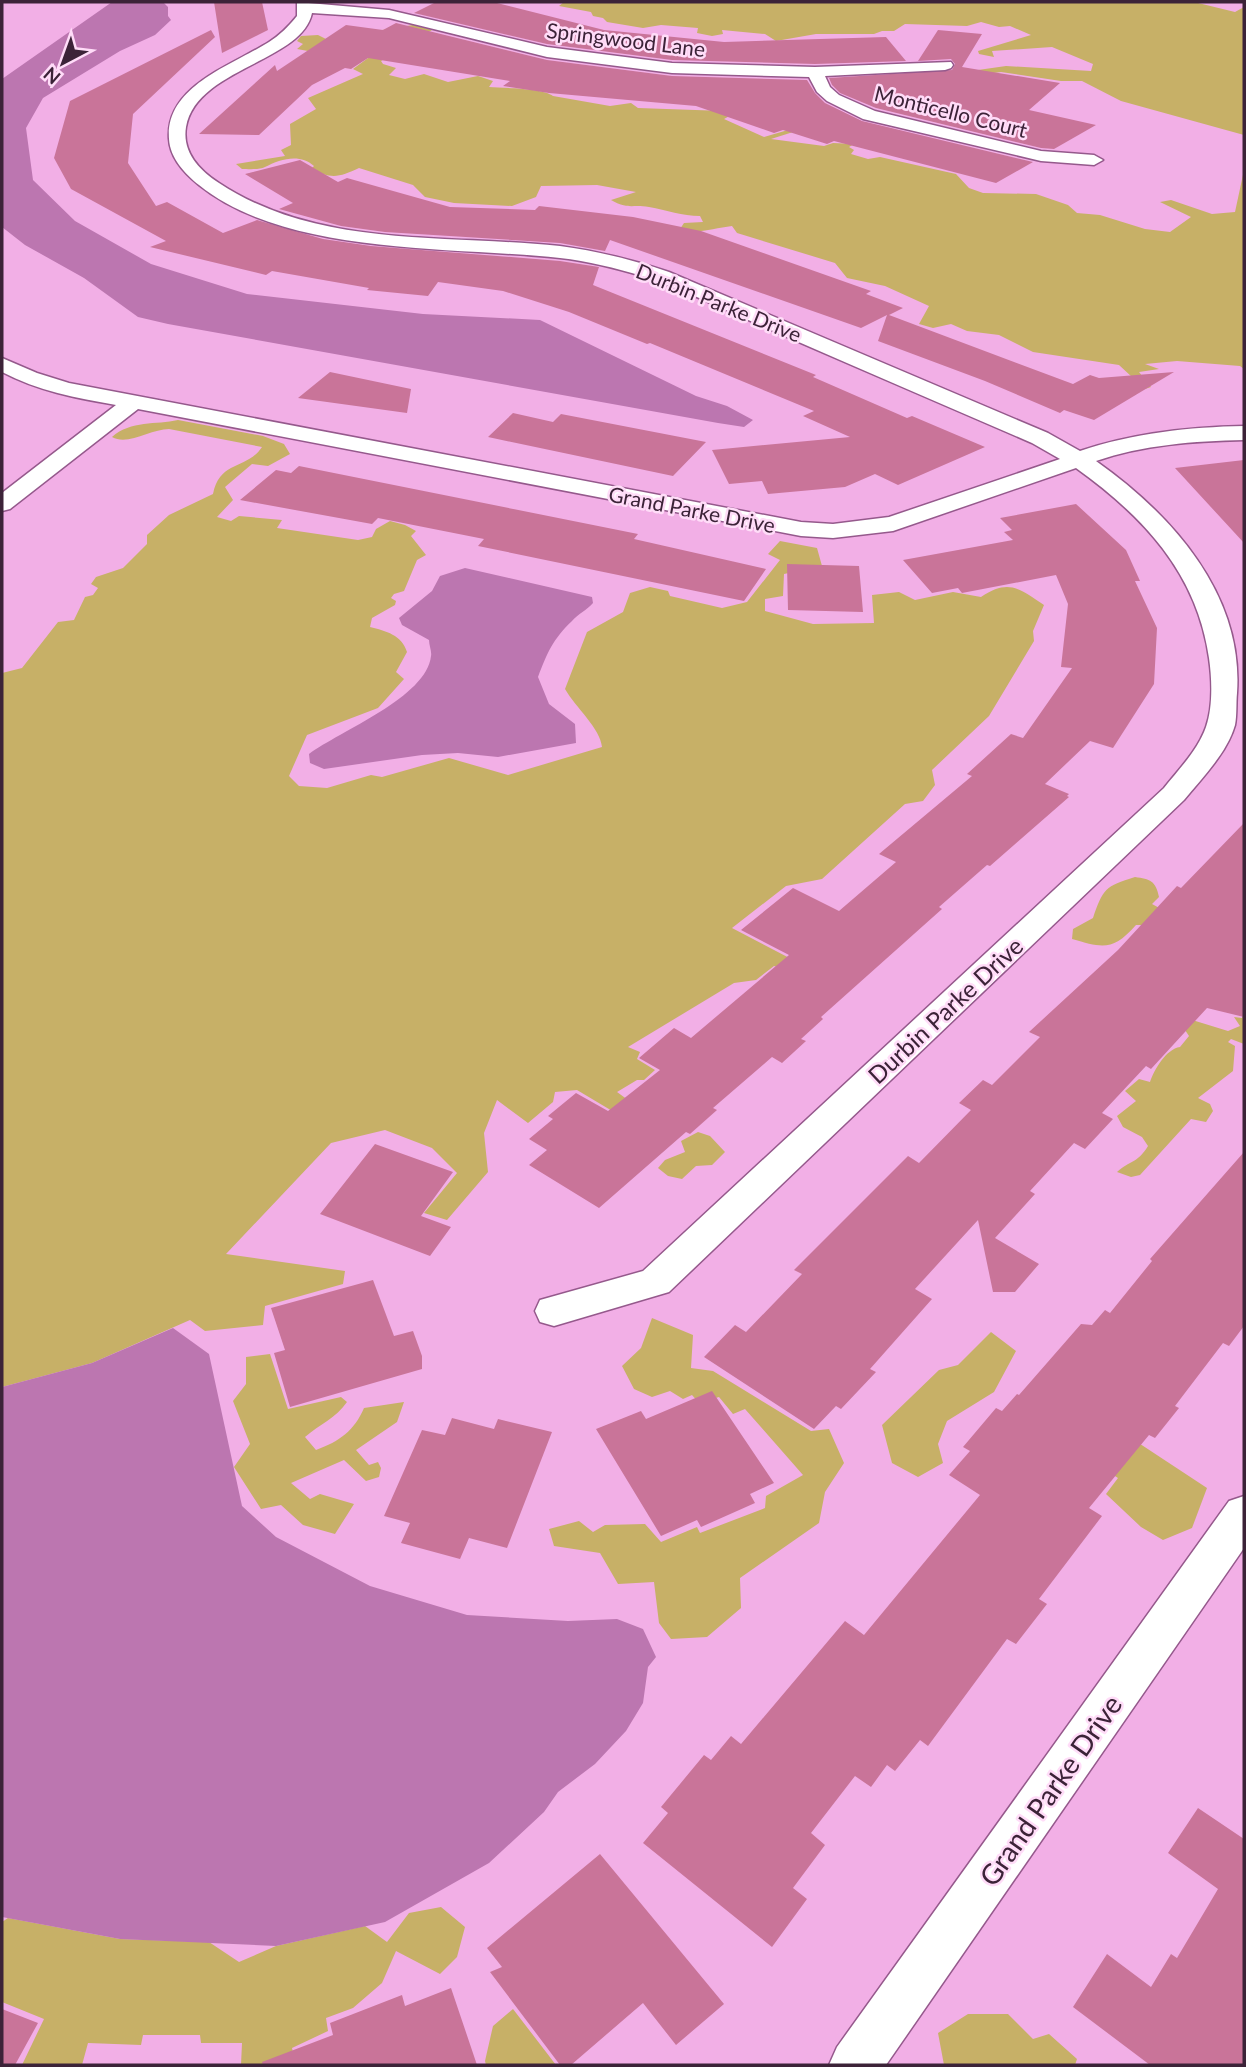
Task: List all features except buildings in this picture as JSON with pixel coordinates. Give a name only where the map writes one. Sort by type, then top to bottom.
[{"type":"street","name":"Springwood Lane","points":[[305,5],[389,13],[537,50],[635,65],[815,72],[945,65]]},
{"type":"street","name":"Durbin Parke Drive","points":[[305,5],[306,16],[287,38],[204,89],[181,115],[177,144],[183,158],[207,184],[228,197],[290,222],[360,237],[442,246],[561,253],[634,267],[662,276],[1079,458],[1145,506],[1174,533],[1198,561],[1236,623],[1230,689],[1221,724],[1203,760],[1174,794],[656,1282],[554,1311]]},
{"type":"street","name":"Monticello Court","points":[[815,72],[823,89],[833,97],[869,115],[1041,156],[1094,160]]},
{"type":"street","name":"Grand Parke Drive","points":[[2,364],[29,378],[65,389],[801,529],[833,531],[865,530],[892,524],[1079,458],[1154,440],[1244,433]]},
{"type":"street","points":[[2,504],[134,402]]},
{"type":"street","name":"Grand Parke Drive","points":[[855,2065],[1244,1514]]},
{"type":"shaded area","points":[[112,2],[163,2],[168,7],[171,20],[155,35],[120,51],[43,98],[26,128],[33,180],[75,221],[151,264],[247,294],[423,314],[540,320],[696,396],[727,406],[753,420],[744,427],[718,423],[138,317],[84,278],[25,245],[2,227],[2,79]]},
{"type":"shaded area","points":[[564,2],[1194,2],[1235,12],[1244,7],[1244,135],[1121,101],[1082,81],[1061,81],[1001,72],[986,74],[978,70],[1006,66],[1091,71],[1093,64],[1052,47],[992,51],[994,57],[979,54],[978,51],[1031,35],[1010,26],[999,27],[981,22],[967,26],[905,24],[894,31],[874,34],[816,34],[776,41],[765,34],[722,30],[723,34],[712,36],[697,33],[698,28],[661,25],[643,28],[607,22],[603,18],[593,16],[591,12],[559,6]]},
{"type":"shaded area","points":[[413,25],[432,30],[381,61],[396,68],[389,75],[405,79],[424,74],[448,82],[478,76],[493,81],[489,87],[532,90],[610,106],[631,103],[638,108],[724,111],[733,114],[724,119],[764,137],[812,123],[812,126],[771,139],[824,146],[833,143],[854,144],[849,147],[854,150],[851,154],[868,159],[880,157],[956,174],[969,188],[983,193],[1036,194],[1068,205],[1077,213],[1100,215],[1145,229],[1170,232],[1191,217],[1160,202],[1171,200],[1212,214],[1235,212],[1244,170],[1244,369],[1240,366],[1177,361],[1145,364],[1159,369],[1139,372],[1151,387],[1145,389],[1119,365],[1033,352],[999,335],[967,331],[951,324],[933,328],[919,324],[929,306],[885,286],[847,278],[835,263],[737,233],[732,226],[686,231],[680,229],[684,223],[703,222],[700,216],[626,206],[611,200],[636,192],[597,185],[541,186],[536,197],[512,206],[454,203],[425,197],[413,185],[359,168],[330,176],[296,158],[257,169],[242,169],[236,164],[285,156],[281,150],[291,145],[290,124],[316,109],[308,98],[363,74],[353,69],[379,50],[322,43],[308,51],[297,49],[303,44],[297,41],[301,36],[318,35],[326,39]]},
{"type":"shaded area","points":[[178,420],[263,436],[284,444],[290,454],[268,466],[252,464],[225,487],[233,500],[217,517],[231,521],[239,516],[282,520],[277,528],[358,540],[372,537],[376,529],[390,521],[416,531],[411,536],[426,555],[417,560],[404,591],[391,598],[396,601],[395,605],[372,618],[370,627],[393,635],[405,646],[407,652],[396,672],[404,679],[378,708],[307,735],[289,776],[299,786],[327,788],[371,775],[382,777],[449,758],[508,775],[602,747],[592,725],[565,689],[587,632],[623,612],[630,593],[650,587],[668,591],[670,596],[722,608],[747,602],[780,560],[768,554],[780,541],[817,548],[822,566],[784,574],[783,596],[765,599],[765,611],[813,624],[874,623],[872,595],[899,592],[915,600],[953,592],[981,597],[1007,587],[1021,590],[1044,605],[1033,631],[1034,641],[989,716],[932,770],[935,785],[923,801],[905,804],[822,879],[786,886],[732,928],[799,963],[790,971],[774,966],[756,980],[734,983],[628,1047],[640,1052],[637,1059],[655,1070],[644,1080],[637,1080],[617,1092],[639,1108],[634,1124],[577,1090],[555,1092],[553,1102],[528,1123],[497,1100],[484,1133],[488,1172],[447,1220],[424,1213],[457,1173],[432,1148],[385,1130],[331,1143],[226,1254],[345,1271],[343,1284],[265,1306],[263,1325],[205,1331],[190,1320],[92,1363],[2,1387],[2,673],[22,668],[58,622],[74,620],[85,597],[93,595],[98,588],[91,584],[96,577],[123,568],[147,544],[147,535],[169,515],[213,494],[216,483],[228,470],[249,459],[262,447],[169,429],[125,440],[112,437],[135,425]]},
{"type":"shaded area","points":[[465,568],[592,597],[593,603],[555,640],[538,677],[549,704],[575,724],[576,743],[498,757],[458,753],[422,755],[324,769],[310,763],[309,754],[380,712],[415,685],[426,671],[431,656],[429,640],[402,625],[399,618],[432,591],[440,576]]},
{"type":"shaded area","points":[[1135,877],[1154,884],[1159,897],[1152,904],[1163,910],[1144,925],[1136,925],[1114,943],[1100,945],[1072,939],[1073,929],[1093,918],[1106,890]]},
{"type":"shaded area","points":[[1244,1010],[1244,1044],[1231,1039],[1228,1042],[1235,1046],[1233,1071],[1198,1098],[1210,1104],[1213,1111],[1206,1122],[1191,1119],[1140,1175],[1131,1177],[1117,1172],[1137,1159],[1148,1146],[1142,1137],[1123,1127],[1117,1116],[1136,1101],[1125,1091],[1139,1079],[1150,1082],[1165,1056],[1180,1047],[1189,1036],[1185,1030],[1189,1019],[1228,1031],[1240,1026],[1234,1017],[1242,1018]]},
{"type":"shaded area","points":[[698,1132],[710,1136],[725,1152],[712,1165],[696,1166],[682,1179],[668,1176],[658,1168],[665,1160],[685,1152],[681,1141]]},
{"type":"shaded area","points":[[652,1318],[693,1335],[691,1368],[713,1371],[811,1431],[829,1429],[844,1463],[825,1492],[819,1523],[740,1578],[741,1608],[707,1637],[671,1639],[659,1623],[654,1582],[618,1584],[600,1553],[554,1546],[549,1529],[579,1521],[593,1532],[605,1525],[645,1524],[661,1542],[697,1527],[700,1533],[765,1508],[766,1496],[803,1475],[745,1409],[733,1414],[719,1397],[699,1403],[692,1395],[683,1399],[670,1391],[652,1397],[634,1389],[622,1366],[641,1348]]},
{"type":"shaded area","points":[[173,1328],[209,1354],[242,1506],[276,1537],[370,1586],[467,1615],[568,1621],[617,1619],[643,1629],[656,1657],[648,1667],[643,1703],[626,1731],[595,1764],[558,1792],[544,1812],[489,1863],[385,1922],[276,1946],[120,1939],[2,1917],[2,1387],[92,1363]]},
{"type":"shaded area","points":[[991,1332],[1016,1351],[994,1392],[947,1421],[938,1444],[943,1463],[918,1477],[892,1463],[882,1425],[939,1370],[958,1365]]},
{"type":"shaded area","points":[[270,1354],[288,1409],[341,1397],[347,1402],[333,1417],[305,1437],[316,1450],[345,1434],[356,1423],[364,1408],[404,1402],[397,1422],[356,1450],[369,1465],[378,1462],[381,1468],[379,1477],[366,1481],[344,1460],[291,1483],[310,1499],[320,1494],[354,1504],[335,1534],[303,1525],[281,1505],[261,1509],[234,1467],[250,1444],[233,1401],[246,1384],[246,1357]]},
{"type":"shaded area","points":[[1125,1434],[1207,1488],[1192,1528],[1163,1540],[1141,1527],[1106,1494],[1118,1478],[1101,1467]]},
{"type":"shaded area","points":[[441,1907],[465,1927],[457,1957],[440,1974],[396,1951],[382,1983],[353,2008],[326,2018],[328,2031],[292,2048],[296,2065],[241,2065],[242,2043],[201,2043],[200,2035],[143,2035],[141,2045],[88,2043],[82,2065],[22,2065],[44,2019],[2,2002],[2,1922],[8,1918],[120,1939],[209,1942],[239,1962],[276,1946],[365,1926],[387,1942],[409,1913]]},
{"type":"shaded area","points":[[513,2009],[556,2065],[486,2065],[493,2026]]},
{"type":"shaded area","points":[[968,2014],[1008,2014],[1033,2039],[1049,2034],[1077,2059],[1075,2065],[944,2065],[938,2033]]}]
